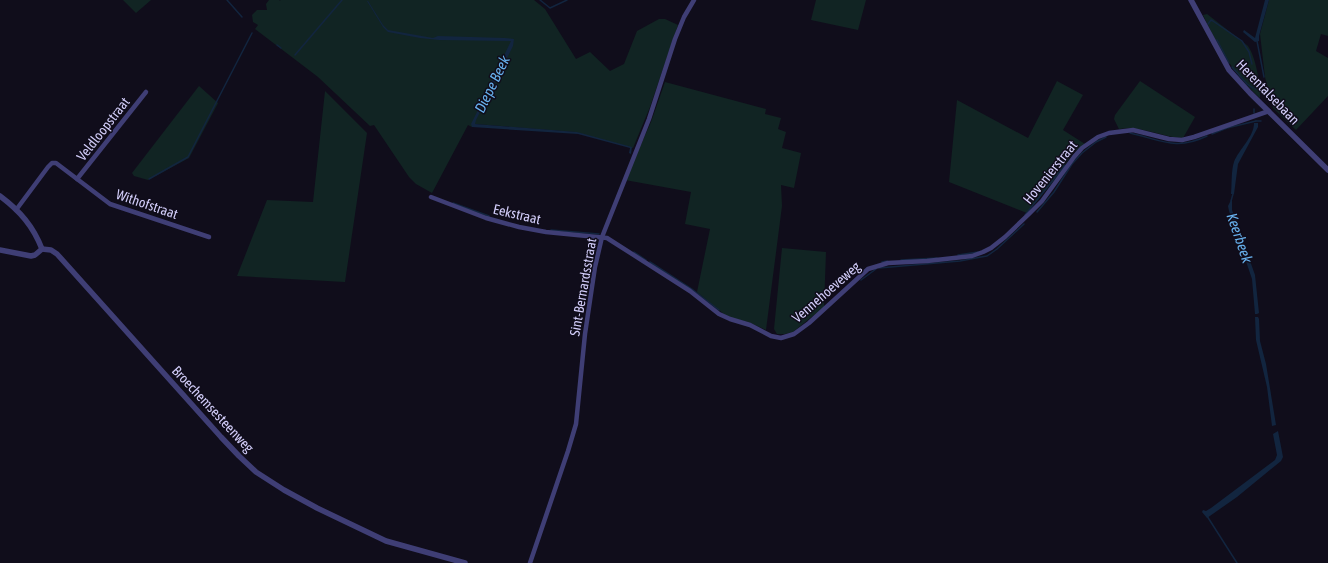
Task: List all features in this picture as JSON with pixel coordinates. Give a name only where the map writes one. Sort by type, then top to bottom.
[{"type":"street","name":"Sint-Bernardsstraat","points":[[530,563],[576,424],[585,334],[595,267],[602,237],[649,119],[675,39],[684,17],[694,0]]},
{"type":"street","name":"Herentalsebaan","points":[[1191,0],[1229,70],[1250,93],[1328,170]]},
{"type":"street","name":"Veldloopstraat","points":[[77,179],[146,92]]},
{"type":"street","name":"Hovenierstraat","points":[[1013,229],[1042,201],[1078,152],[1098,137],[1109,133],[1132,130],[1169,140],[1182,140],[1269,111]]},
{"type":"street","name":"Withofstraat","points":[[16,210],[52,163],[60,166],[110,204],[209,237]]},
{"type":"street","points":[[0,196],[32,227],[42,249],[35,255],[31,256],[0,250]]},
{"type":"street","name":"Eekstraat","points":[[431,197],[486,218],[519,227],[546,232],[602,237]]},
{"type":"street","name":"Vennehoeveweg","points":[[602,237],[613,241],[671,278],[719,314],[750,325],[771,336],[782,338],[794,334],[809,323],[868,269],[888,264],[972,256],[991,248],[1005,238],[1013,229]]},
{"type":"street","name":"Broechemsesteenweg","points":[[42,249],[51,250],[57,254],[239,456],[256,472],[284,490],[317,508],[386,542],[465,563]]},
{"type":"green space","points":[[123,0],[151,0],[136,13]]},
{"type":"green space","points":[[269,0],[534,0],[545,9],[576,59],[590,52],[610,71],[624,64],[637,31],[659,19],[665,19],[678,25],[650,107],[633,148],[575,132],[475,124],[472,127],[468,125],[432,193],[416,184],[409,177],[374,125],[370,126],[318,77],[255,29],[258,25],[253,22],[252,15],[257,10],[267,10],[266,4]]},
{"type":"green space","points":[[816,0],[866,0],[858,30],[811,20]]},
{"type":"green space","points":[[1269,0],[1328,0],[1328,36],[1321,34],[1316,51],[1328,58],[1328,96],[1296,130],[1273,108],[1265,77],[1260,34]]},
{"type":"green space","points":[[1207,14],[1248,46],[1257,71],[1260,98],[1250,89],[1227,60],[1203,15]]},
{"type":"green space","points":[[1057,81],[1083,95],[1063,130],[1085,144],[1073,153],[1057,177],[1027,213],[949,182],[957,100],[1028,138]]},
{"type":"green space","points":[[1140,81],[1195,117],[1183,138],[1143,130],[1127,128],[1119,129],[1114,119],[1115,115]]},
{"type":"green space","points":[[665,82],[766,109],[765,114],[781,118],[778,129],[786,132],[782,148],[801,153],[794,188],[781,185],[782,206],[766,330],[748,322],[725,315],[697,292],[710,229],[685,224],[691,192],[625,180],[651,122]]},
{"type":"green space","points":[[199,86],[218,103],[189,158],[148,180],[134,176],[132,173]]},
{"type":"green space","points":[[325,91],[367,133],[345,282],[237,276],[267,200],[313,202]]},
{"type":"green space","points":[[782,248],[826,252],[824,307],[793,332],[777,334],[774,329]]},
{"type":"water","points":[[1265,0],[1269,0],[1259,41],[1255,42],[1243,32],[1244,30],[1255,38]]},
{"type":"water","name":"Diepe Beek","points":[[367,1],[388,30],[433,38],[438,36],[514,39],[513,46],[475,124],[577,132],[632,147],[631,154],[629,153],[630,148],[578,134],[472,127],[471,124],[511,41],[439,40],[388,32],[383,27]]},
{"type":"water","points":[[1254,123],[1258,123],[1258,127],[1238,164],[1234,194],[1231,194],[1234,162],[1252,133]]},
{"type":"water","points":[[1232,200],[1232,210],[1255,275],[1259,313],[1257,314],[1255,314],[1252,279],[1229,211],[1228,206]]},
{"type":"water","points":[[1255,317],[1258,317],[1259,319],[1260,341],[1266,364],[1276,425],[1272,426],[1267,387],[1256,340]]},
{"type":"water","points":[[1278,431],[1283,457],[1281,461],[1237,497],[1207,518],[1202,512],[1203,510],[1206,511],[1211,508],[1275,460],[1277,455],[1273,434]]},
{"type":"waterway","points":[[227,0],[242,17]]},
{"type":"waterway","points":[[295,55],[342,0]]},
{"type":"waterway","points":[[540,0],[550,8],[567,0]]},
{"type":"waterway","points":[[1208,24],[1211,20],[1242,41],[1249,52],[1252,64]]},
{"type":"waterway","points":[[149,179],[188,157],[252,33]]},
{"type":"waterway","points":[[1217,40],[1229,63]]},
{"type":"waterway","name":"Keerbeek","points":[[1257,41],[1264,77]]},
{"type":"waterway","points":[[277,45],[281,48]]},
{"type":"waterway","points":[[1232,67],[1247,84],[1253,88]]},
{"type":"waterway","name":"Keerbeek","points":[[1255,89],[1257,86],[1256,79]]},
{"type":"waterway","name":"Keerbeek","points":[[1256,121],[1261,121]]},
{"type":"waterway","points":[[1212,134],[1227,128],[1256,121]]},
{"type":"waterway","points":[[1130,133],[1168,143],[1186,143],[1207,136]]},
{"type":"waterway","points":[[1037,212],[1054,192],[1072,164],[1082,153],[1096,142],[1106,137]]},
{"type":"waterway","points":[[1025,215],[1065,165]]},
{"type":"waterway","name":"Keerbeek","points":[[1231,201],[1233,194]]},
{"type":"waterway","points":[[453,203],[489,216]]},
{"type":"waterway","points":[[879,268],[960,261],[987,256],[997,249],[1024,224]]},
{"type":"waterway","points":[[551,230],[599,234]]},
{"type":"waterway","points":[[634,252],[646,260]]},
{"type":"waterway","points":[[958,255],[978,252]]},
{"type":"waterway","points":[[901,260],[937,258]]},
{"type":"waterway","points":[[882,262],[887,261]]},
{"type":"waterway","points":[[650,262],[693,290],[719,310]]},
{"type":"waterway","points":[[861,280],[876,269]]},
{"type":"waterway","name":"Keerbeek","points":[[1207,516],[1237,563]]}]
